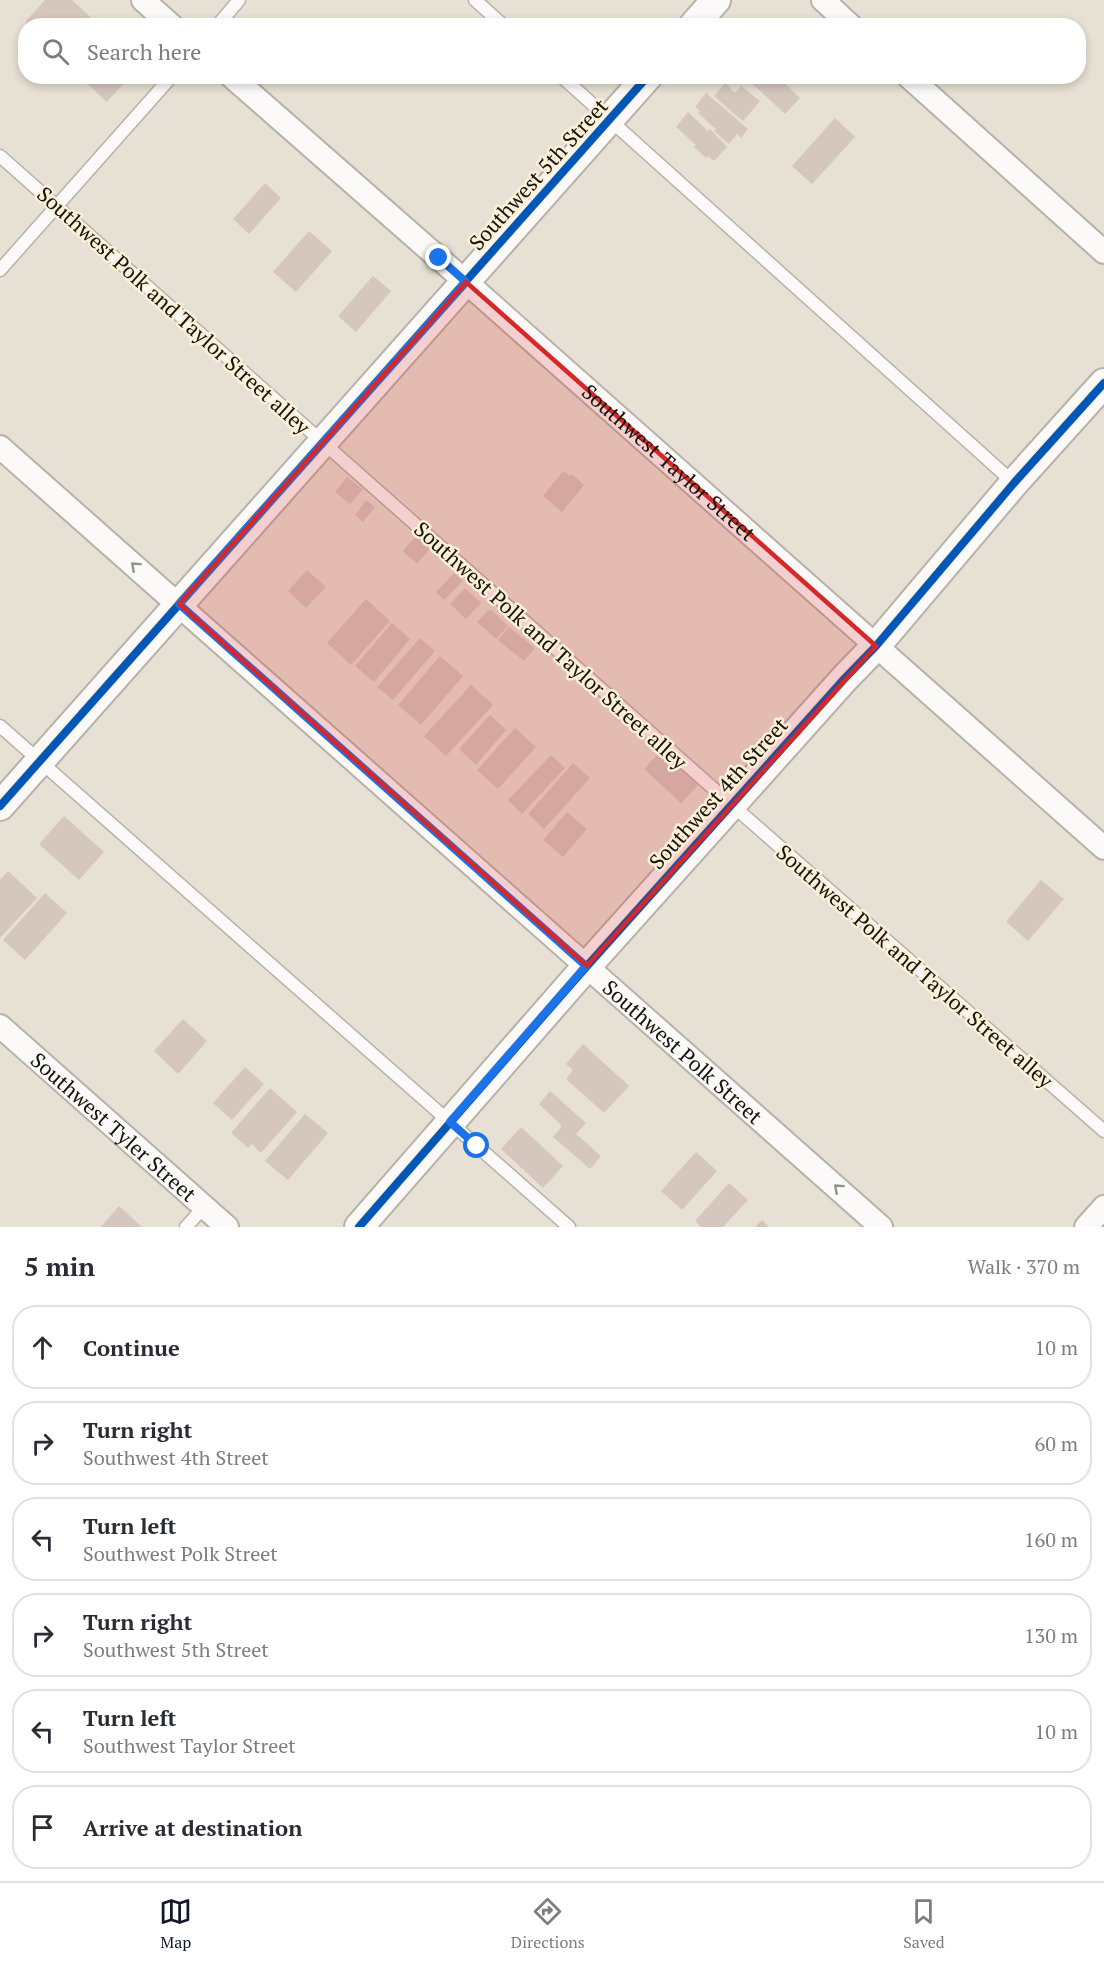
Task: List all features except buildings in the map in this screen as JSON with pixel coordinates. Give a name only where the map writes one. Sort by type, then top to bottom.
[{"type":"street","points":[[143,0],[163,18]]},
{"type":"street","points":[[700,18],[716,0]]},
{"type":"street","points":[[823,0],[842,18]]},
{"type":"street","name":"Southwest Taylor Street","points":[[240,84],[1104,848]]},
{"type":"street","name":"Southwest 5th Street","points":[[0,806],[641,84]]},
{"type":"street","points":[[917,84],[1104,252]]},
{"type":"street","name":"Southwest 4th Street","points":[[359,1227],[586,966],[876,646],[1014,483],[1104,382]]},
{"type":"street","name":"Southwest Polk Street","points":[[0,447],[881,1227]]},
{"type":"street","name":"Southwest Tyler Street","points":[[0,1026],[227,1227]]},
{"type":"street","points":[[1086,1227],[1104,1207]]},
{"type":"lane","points":[[224,18],[239,0]]},
{"type":"lane","points":[[475,0],[495,18]]},
{"type":"lane","points":[[0,270],[165,84]]},
{"type":"lane","points":[[570,84],[1014,483]]},
{"type":"lane","name":"Southwest Polk and Taylor Street alley","points":[[0,156],[732,805],[1104,1131]]},
{"type":"lane","points":[[0,726],[569,1227]]},
{"type":"lane","points":[[186,1227],[204,1207]]},
{"type":"highlighted area","points":[[466,282],[876,646],[587,966],[179,604]]},
{"type":"cycle path","points":[[0,806],[641,84]]},
{"type":"cycle path","points":[[359,1227],[587,966],[876,646],[1014,483],[1104,383]]},
{"type":"route","points":[[439,258],[466,282],[179,604],[586,966],[450,1122],[477,1146]]}]
